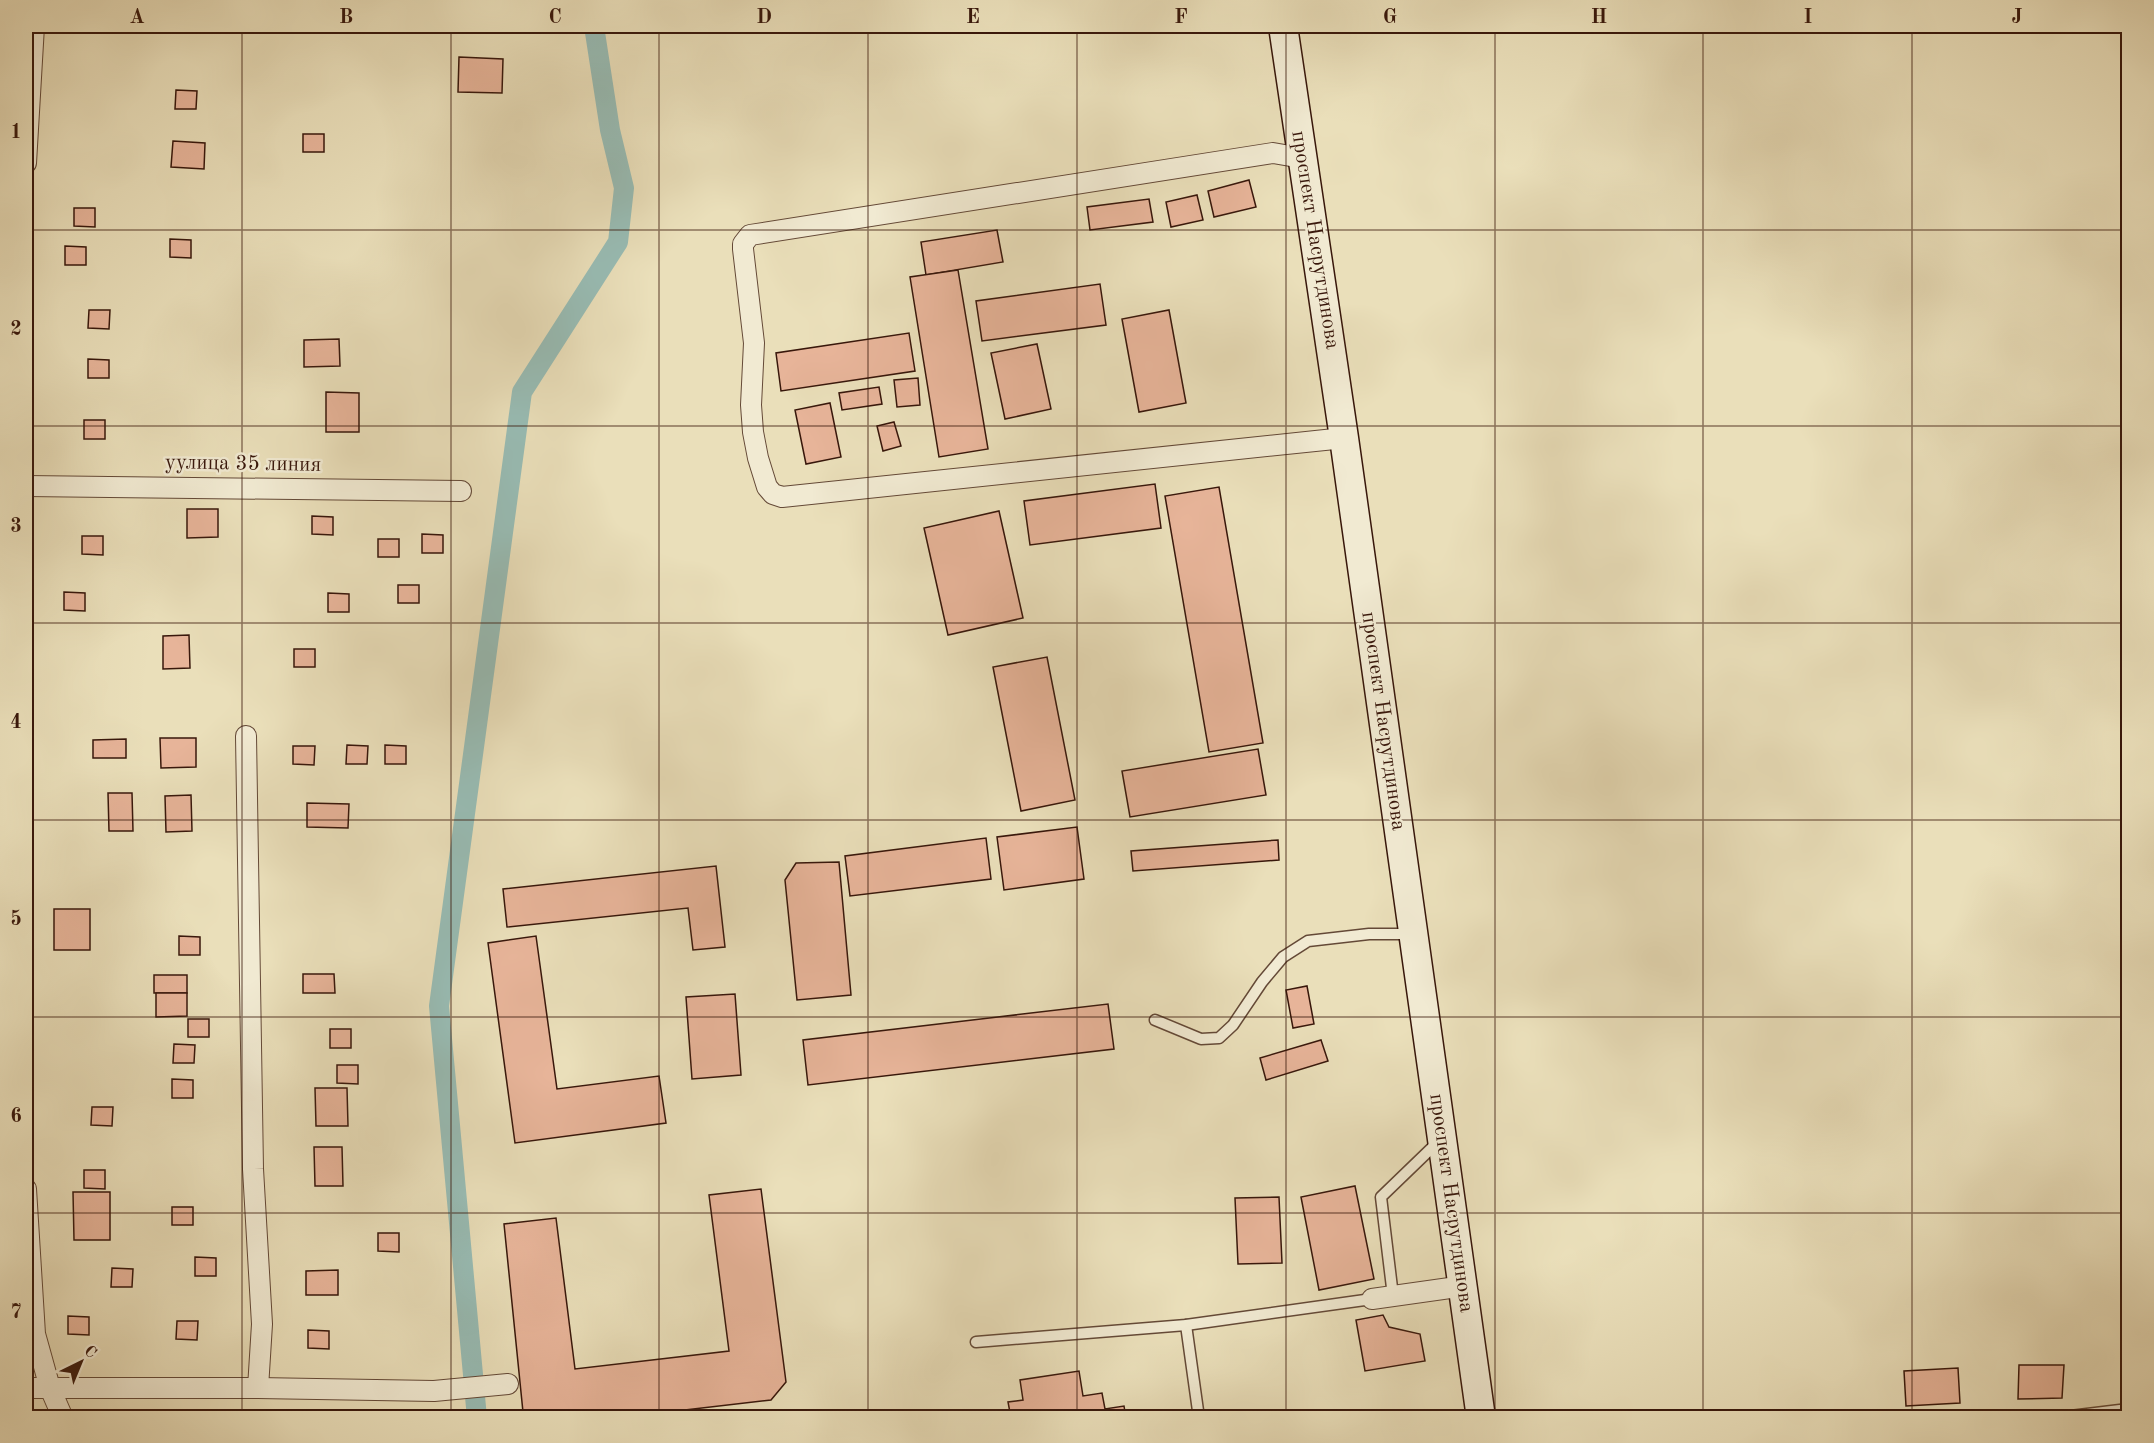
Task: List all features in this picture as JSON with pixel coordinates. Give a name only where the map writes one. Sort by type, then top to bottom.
[{"type":"main road","name":"проспект Насрутдинова","points":[[1283,26],[1344,438],[1481,1418]]},
{"type":"street","points":[[26,163],[34,26]]},
{"type":"street","points":[[1302,158],[1273,153],[750,235],[743,244],[743,249],[754,342],[751,405],[753,432],[767,487],[773,494],[782,496],[1344,438]]},
{"type":"street","name":"уулица 35 линия","points":[[26,486],[461,491]]},
{"type":"street","points":[[246,736],[253,1169],[262,1324],[258,1388]]},
{"type":"street","points":[[26,1189],[35,1334],[50,1388],[63,1418]]},
{"type":"street","points":[[1372,1299],[1464,1286]]},
{"type":"street","points":[[26,1388],[434,1391],[508,1384]]},
{"type":"lane","points":[[1155,1020],[1201,1039],[1220,1038],[1233,1025],[1262,982],[1283,957],[1308,941],[1369,934],[1413,934]]},
{"type":"lane","points":[[1393,1296],[1381,1197],[1441,1139]]},
{"type":"lane","points":[[976,1342],[1186,1325],[1372,1299]]},
{"type":"lane","points":[[1186,1325],[1199,1418]]},
{"type":"lane","points":[[2054,1418],[2128,1409]]},
{"type":"building","points":[[459,57],[503,59],[502,93],[458,92]]},
{"type":"building","points":[[176,90],[197,91],[196,109],[175,109]]},
{"type":"building","points":[[303,134],[324,134],[324,152],[303,152]]},
{"type":"building","points":[[173,141],[205,143],[204,169],[171,167]]},
{"type":"building","points":[[1249,180],[1256,207],[1214,217],[1208,191]]},
{"type":"building","points":[[1197,195],[1203,220],[1171,227],[1166,202]]},
{"type":"building","points":[[1149,199],[1153,222],[1090,230],[1087,207]]},
{"type":"building","points":[[74,208],[95,208],[95,227],[74,226]]},
{"type":"building","points":[[997,230],[1003,262],[926,275],[921,242]]},
{"type":"building","points":[[170,239],[191,240],[191,258],[170,257]]},
{"type":"building","points":[[65,246],[86,247],[86,265],[65,265]]},
{"type":"building","points":[[958,270],[988,449],[939,457],[910,277]]},
{"type":"building","points":[[1100,284],[1106,325],[982,341],[976,301]]},
{"type":"building","points":[[89,310],[110,310],[109,329],[88,328]]},
{"type":"building","points":[[1169,310],[1186,403],[1139,412],[1122,319]]},
{"type":"building","points":[[909,333],[915,371],[781,391],[776,353]]},
{"type":"building","points":[[339,339],[340,366],[304,367],[304,340]]},
{"type":"building","points":[[1037,344],[1051,409],[1005,419],[991,353]]},
{"type":"building","points":[[88,359],[109,360],[109,378],[88,378]]},
{"type":"building","points":[[918,378],[920,405],[897,407],[894,380]]},
{"type":"building","points":[[879,387],[882,404],[842,410],[839,393]]},
{"type":"building","points":[[326,392],[359,393],[359,432],[326,432]]},
{"type":"building","points":[[830,403],[841,457],[806,464],[795,410]]},
{"type":"building","points":[[84,420],[105,420],[105,439],[84,439]]},
{"type":"building","points":[[894,422],[901,446],[883,451],[877,426]]},
{"type":"building","points":[[1155,484],[1161,528],[1030,545],[1024,501]]},
{"type":"building","points":[[1219,487],[1263,743],[1209,752],[1165,496]]},
{"type":"building","points":[[187,509],[218,509],[218,537],[187,538]]},
{"type":"building","points":[[999,511],[1023,618],[948,635],[924,528]]},
{"type":"building","points":[[312,516],[333,517],[333,535],[312,534]]},
{"type":"building","points":[[422,534],[443,535],[443,553],[422,553]]},
{"type":"building","points":[[82,536],[103,536],[103,555],[82,554]]},
{"type":"building","points":[[378,539],[399,539],[399,557],[378,557]]},
{"type":"building","points":[[398,585],[419,585],[419,603],[398,603]]},
{"type":"building","points":[[64,592],[85,593],[85,611],[64,610]]},
{"type":"building","points":[[328,593],[349,594],[349,612],[328,612]]},
{"type":"building","points":[[189,635],[190,668],[163,669],[163,636]]},
{"type":"building","points":[[294,649],[315,649],[315,667],[294,667]]},
{"type":"building","points":[[1047,657],[1075,800],[1021,811],[993,667]]},
{"type":"building","points":[[160,738],[196,738],[196,767],[161,768]]},
{"type":"building","points":[[126,739],[126,758],[93,758],[93,740]]},
{"type":"building","points":[[347,745],[368,746],[367,764],[346,764]]},
{"type":"building","points":[[385,745],[406,746],[406,764],[385,764]]},
{"type":"building","points":[[293,746],[315,746],[314,765],[293,764]]},
{"type":"building","points":[[1258,749],[1266,795],[1130,817],[1122,771]]},
{"type":"building","points":[[108,793],[132,793],[133,831],[109,831]]},
{"type":"building","points":[[191,795],[192,831],[166,832],[165,796]]},
{"type":"building","points":[[307,803],[349,804],[348,828],[307,827]]},
{"type":"building","points":[[1077,827],[1084,879],[1004,890],[997,837]]},
{"type":"building","points":[[986,838],[991,879],[850,896],[845,856]]},
{"type":"building","points":[[1278,840],[1279,860],[1133,871],[1131,851]]},
{"type":"building","points":[[839,862],[851,995],[797,1000],[785,880],[796,863]]},
{"type":"building","points":[[716,866],[725,947],[693,950],[688,908],[507,927],[503,889]]},
{"type":"building","points":[[54,909],[90,909],[90,950],[54,950]]},
{"type":"building","points":[[179,936],[200,937],[200,955],[179,955]]},
{"type":"building","points":[[536,936],[557,1089],[659,1076],[666,1123],[515,1143],[488,943]]},
{"type":"building","points":[[303,974],[334,974],[335,993],[303,993]]},
{"type":"building","points":[[154,975],[187,975],[187,993],[154,993]]},
{"type":"building","points":[[1307,986],[1314,1024],[1293,1028],[1286,990]]},
{"type":"building","points":[[156,993],[187,993],[187,1016],[156,1017]]},
{"type":"building","points":[[735,994],[741,1075],[692,1079],[686,997]]},
{"type":"building","points":[[1108,1004],[1114,1049],[808,1085],[803,1040]]},
{"type":"building","points":[[188,1019],[209,1019],[209,1037],[188,1037]]},
{"type":"building","points":[[330,1029],[351,1029],[351,1048],[330,1048]]},
{"type":"building","points":[[1321,1040],[1328,1061],[1266,1080],[1260,1058]]},
{"type":"building","points":[[174,1044],[195,1045],[194,1063],[173,1063]]},
{"type":"building","points":[[337,1065],[358,1065],[358,1084],[337,1083]]},
{"type":"building","points":[[172,1079],[193,1080],[193,1098],[172,1098]]},
{"type":"building","points":[[315,1088],[347,1088],[348,1126],[316,1126]]},
{"type":"building","points":[[92,1107],[113,1107],[112,1126],[91,1125]]},
{"type":"building","points":[[314,1147],[342,1147],[343,1186],[315,1186]]},
{"type":"building","points":[[84,1170],[105,1170],[105,1189],[84,1188]]},
{"type":"building","points":[[1355,1186],[1374,1279],[1319,1290],[1301,1197]]},
{"type":"building","points":[[761,1189],[786,1382],[771,1400],[616,1418],[531,1418],[523,1412],[504,1224],[556,1218],[575,1369],[729,1351],[709,1195]]},
{"type":"building","points":[[73,1192],[110,1192],[110,1240],[74,1240]]},
{"type":"building","points":[[1279,1197],[1282,1263],[1238,1264],[1235,1198]]},
{"type":"building","points":[[172,1207],[193,1207],[193,1225],[172,1225]]},
{"type":"building","points":[[378,1233],[399,1233],[399,1252],[378,1251]]},
{"type":"building","points":[[195,1257],[216,1258],[216,1276],[195,1276]]},
{"type":"building","points":[[112,1268],[133,1269],[132,1287],[111,1287]]},
{"type":"building","points":[[338,1270],[338,1295],[306,1295],[306,1271]]},
{"type":"building","points":[[1383,1315],[1389,1327],[1420,1334],[1425,1361],[1365,1371],[1356,1320]]},
{"type":"building","points":[[68,1316],[89,1317],[89,1335],[68,1334]]},
{"type":"building","points":[[177,1321],[198,1321],[197,1340],[176,1339]]},
{"type":"building","points":[[308,1330],[329,1331],[329,1349],[308,1348]]},
{"type":"building","points":[[2019,1365],[2064,1365],[2062,1398],[2018,1399]]},
{"type":"building","points":[[1958,1368],[1960,1403],[1906,1406],[1904,1371]]},
{"type":"building","points":[[1079,1371],[1083,1396],[1102,1393],[1105,1409],[1124,1406],[1126,1418],[1011,1418],[1008,1402],[1023,1400],[1020,1380]]},
{"type":"waterway","points":[[477,1418],[439,1006],[522,392],[618,242],[624,188],[610,130],[594,26]]}]
